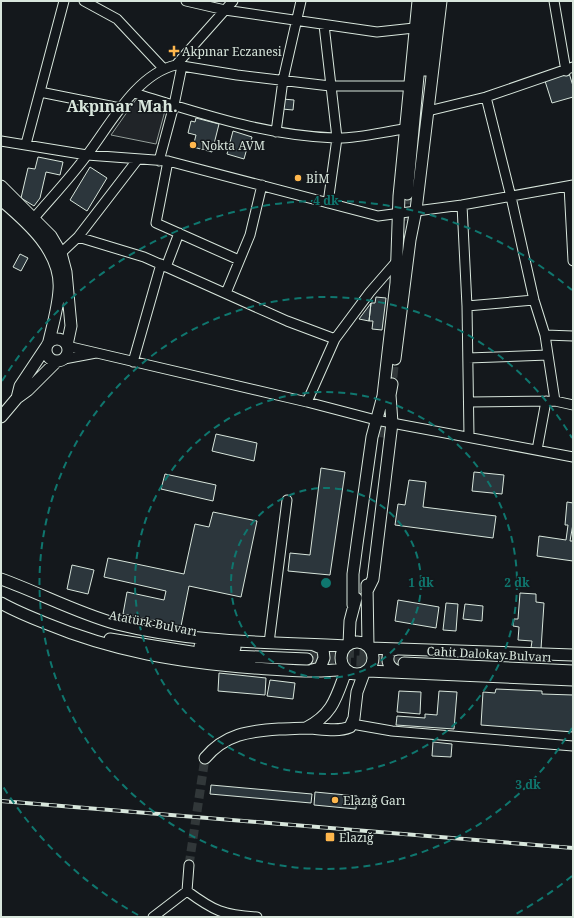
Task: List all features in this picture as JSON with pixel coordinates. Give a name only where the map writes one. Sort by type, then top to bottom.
[{"type":"main road","points":[[353,605],[353,574],[370,444],[383,396],[397,261],[398,213],[404,129],[418,1]]},
{"type":"main road","points":[[425,1],[410,194],[433,1]]},
{"type":"main road","points":[[367,591],[373,579],[392,423],[390,395],[410,240],[416,210],[441,1]]},
{"type":"main road","points":[[1,186],[51,236],[61,253],[67,277],[71,326],[67,345],[68,353],[17,398],[1,417]]},
{"type":"main road","points":[[1,200],[34,231],[48,250],[57,268],[60,288],[48,344],[48,357],[60,360]]},
{"type":"main road","points":[[17,398],[20,386],[48,344],[60,339],[67,345]]},
{"type":"main road","points":[[205,758],[217,746],[237,734],[257,730],[306,728],[340,730],[350,727],[352,724],[357,692],[366,672],[373,663],[374,658],[369,647],[366,578],[382,438],[358,588],[353,605],[347,645],[341,656],[341,661],[345,670],[336,696],[326,715],[320,721],[306,728]]},
{"type":"main road","points":[[1,580],[80,611],[141,630],[199,638],[269,643],[308,651],[361,642],[369,647],[402,660],[573,680]]},
{"type":"main road","name":"Atatürk Bulvarı","points":[[1,580],[69,615],[112,629],[163,641],[216,648],[308,651]]},
{"type":"main road","name":"Atatürk Bulvarı","points":[[1,597],[58,621],[118,641],[210,655],[308,651]]},
{"type":"main road","points":[[1,602],[61,630],[122,649],[185,662],[327,671],[345,670],[356,675],[402,660],[573,655]]},
{"type":"main road","points":[[308,651],[323,648],[324,654],[320,668],[310,670]]},
{"type":"main road","name":"Cahit Dalokay Bulvarı","points":[[402,660],[573,661]]},
{"type":"main road","name":"Cahit Dalokay Bulvarı","points":[[402,660],[573,671]]},
{"type":"street","points":[[26,144],[64,1]]},
{"type":"street","points":[[84,1],[117,19],[164,68]]},
{"type":"street","points":[[186,1],[225,10],[377,32],[414,28]]},
{"type":"street","points":[[233,1],[179,65],[156,223],[239,260]]},
{"type":"street","points":[[276,132],[283,80],[298,20],[301,1]]},
{"type":"street","points":[[428,111],[486,97],[569,69],[554,1]]},
{"type":"street","points":[[324,25],[337,138],[328,203]]},
{"type":"street","points":[[34,218],[87,155],[120,108],[134,93],[164,68],[179,65],[330,86],[408,86]]},
{"type":"street","points":[[40,92],[120,108]]},
{"type":"street","points":[[134,93],[248,126],[276,132],[337,138],[404,129]]},
{"type":"street","points":[[486,97],[511,197],[534,300],[545,335],[555,401]]},
{"type":"street","points":[[1,141],[87,155],[164,161],[378,216],[462,205],[571,186],[573,261]]},
{"type":"street","points":[[61,253],[78,237],[138,159]]},
{"type":"street","points":[[226,294],[250,235],[262,185]]},
{"type":"street","points":[[462,205],[467,306],[470,436]]},
{"type":"street","points":[[133,362],[164,266],[179,233]]},
{"type":"street","points":[[78,237],[144,257],[287,321],[335,339]]},
{"type":"street","points":[[307,402],[335,339],[370,292],[397,261]]},
{"type":"street","points":[[467,306],[534,300]]},
{"type":"street","points":[[545,335],[573,336]]},
{"type":"street","points":[[67,345],[133,362],[307,402],[376,420],[470,436],[573,457]]},
{"type":"street","points":[[60,360],[98,353]]},
{"type":"street","points":[[468,358],[548,355]]},
{"type":"street","points":[[537,450],[546,401]]},
{"type":"street","points":[[470,402],[555,401],[573,405]]},
{"type":"street","points":[[269,643],[287,500]]},
{"type":"street","points":[[352,724],[392,731],[573,746]]},
{"type":"street","points":[[153,917],[187,891],[189,865]]},
{"type":"street","points":[[187,891],[210,908],[221,913],[234,916],[257,917]]},
{"type":"shaded area","points":[[137,98],[166,107],[156,144],[111,135]]},
{"type":"building","points":[[569,73],[573,86],[573,97],[552,103],[545,81]]},
{"type":"building","points":[[283,99],[294,100],[293,110],[282,109]]},
{"type":"building","points":[[196,118],[219,124],[212,152],[193,147],[196,135],[188,133],[191,121],[195,122]]},
{"type":"building","points":[[233,131],[252,137],[251,141],[249,141],[244,159],[227,154]]},
{"type":"building","points":[[38,157],[63,162],[60,175],[46,172],[40,198],[34,206],[21,198],[28,168],[35,169]]},
{"type":"building","points":[[90,167],[107,178],[87,211],[70,200]]},
{"type":"building","points":[[20,254],[28,258],[21,271],[13,267]]},
{"type":"building","points":[[376,297],[386,298],[382,330],[372,329],[373,321],[369,321],[371,303],[375,303]]},
{"type":"building","points":[[371,303],[369,321],[359,319]]},
{"type":"building","points":[[216,434],[257,443],[254,461],[212,451]]},
{"type":"building","points":[[321,468],[345,472],[330,575],[288,571],[290,553],[310,555]]},
{"type":"building","points":[[474,472],[504,475],[502,494],[472,491]]},
{"type":"building","points":[[165,474],[216,485],[213,501],[161,489]]},
{"type":"building","points":[[409,480],[426,482],[423,507],[496,516],[493,538],[395,525],[398,504],[405,505]]},
{"type":"building","points":[[567,502],[573,503],[573,524],[570,541],[573,541],[573,561],[537,556],[539,536],[566,540],[568,525],[565,525]]},
{"type":"building","points":[[213,512],[257,521],[241,597],[189,586],[181,626],[123,614],[127,592],[164,600],[166,591],[104,577],[108,558],[184,574],[195,524],[209,527]]},
{"type":"building","points":[[72,565],[94,570],[88,594],[67,589]]},
{"type":"building","points":[[520,593],[536,594],[536,602],[544,603],[541,649],[531,648],[532,641],[518,640],[519,627],[513,626],[514,619],[518,619]]},
{"type":"building","points":[[398,600],[439,607],[436,628],[395,621]]},
{"type":"building","points":[[446,603],[458,604],[456,631],[443,630]]},
{"type":"building","points":[[465,604],[483,606],[482,621],[463,619]]},
{"type":"building","points":[[219,673],[266,678],[265,695],[218,691]]},
{"type":"building","points":[[270,680],[295,683],[293,699],[267,696]]},
{"type":"building","points":[[496,689],[542,691],[542,694],[573,695],[573,732],[481,725],[483,692],[495,693]]},
{"type":"building","points":[[399,691],[421,692],[420,714],[397,712]]},
{"type":"building","points":[[439,691],[457,692],[454,729],[396,725],[397,716],[425,718],[425,714],[437,715]]},
{"type":"building","points":[[433,742],[452,744],[451,757],[432,756]]},
{"type":"building","points":[[211,785],[312,794],[311,803],[210,794]]},
{"type":"building","name":"Elazığ Garı","points":[[315,792],[357,796],[356,809],[314,805]]},
{"type":"tunnel","points":[[409,221],[412,194]]},
{"type":"tunnel","points":[[390,394],[395,349]]},
{"type":"tunnel","points":[[379,437],[382,413]]},
{"type":"tunnel","points":[[310,651],[382,653]]},
{"type":"tunnel","points":[[307,659],[404,663]]},
{"type":"tunnel","points":[[189,865],[205,758]]},
{"type":"railway","points":[[1,801],[573,848]]},
{"type":"place","name":"Akpınar Eczanesi","points":[[174,51]]},
{"type":"place","name":"Nokta AVM","points":[[193,145]]},
{"type":"place","name":"BİM","points":[[298,178]]},
{"type":"place","name":"Elazığ Garı","points":[[335,800]]},
{"type":"place","name":"Elazığ","points":[[330,837]]},
{"type":"district","name":"Akpınar Mah.","points":[[122,106]]}]
